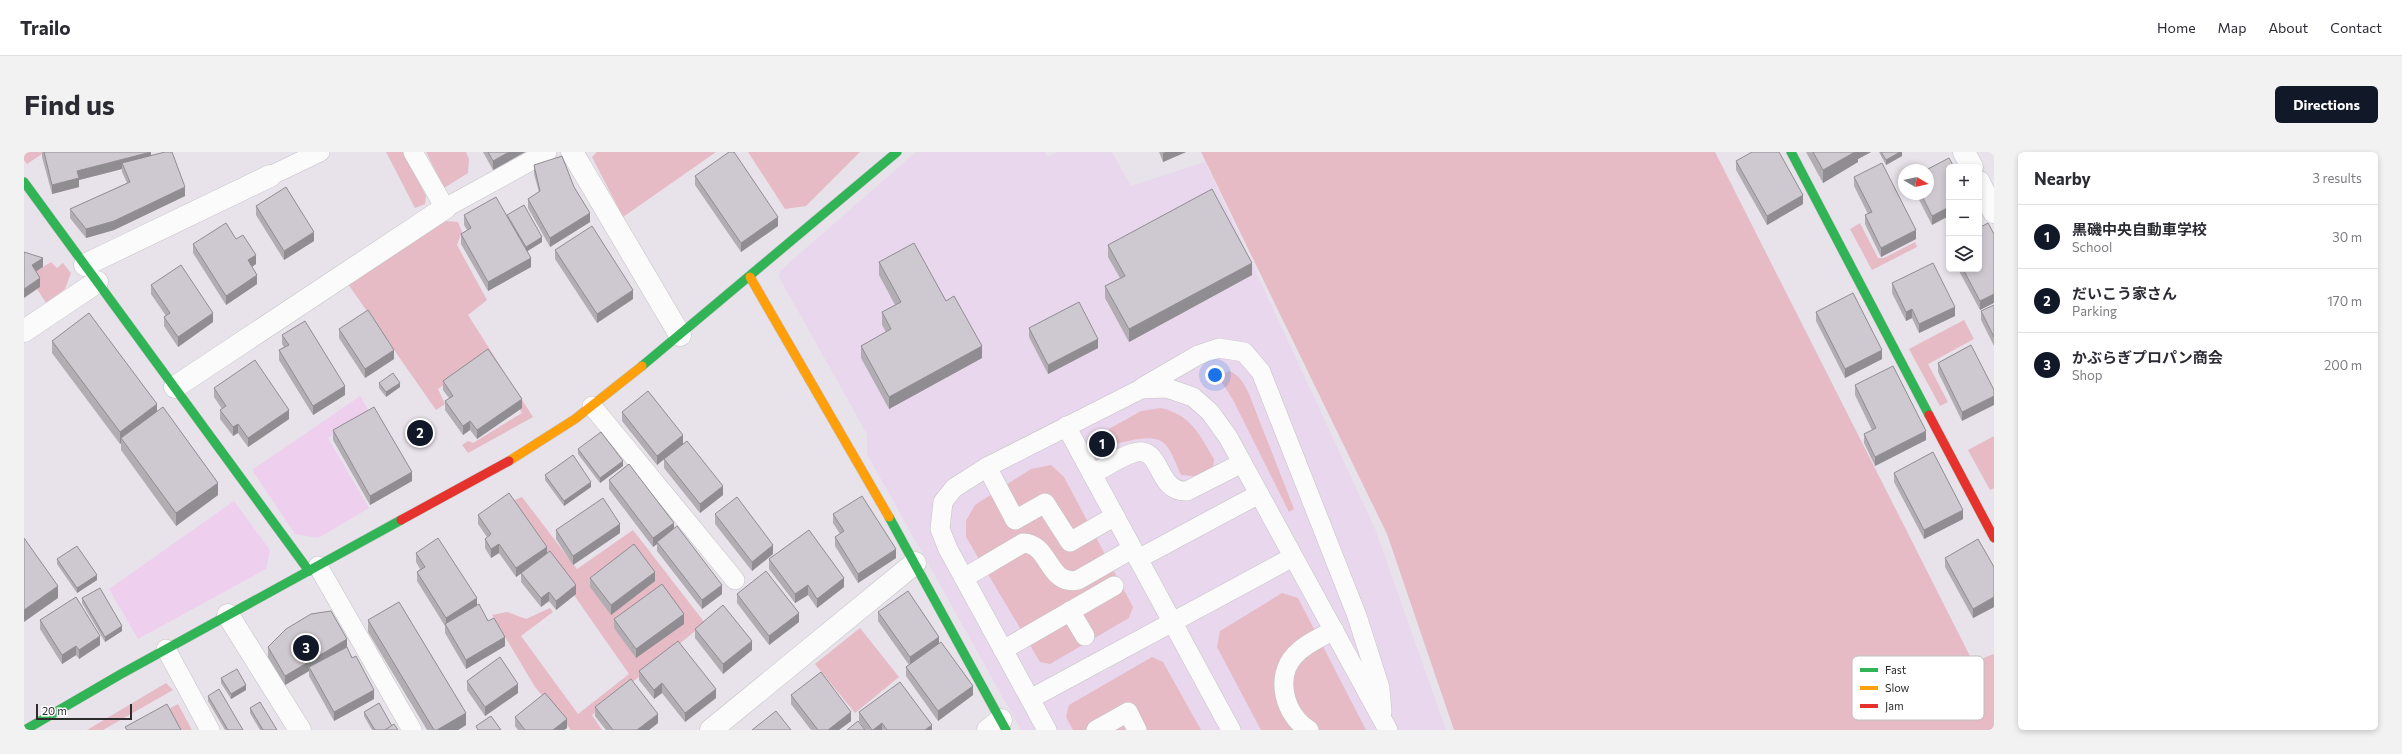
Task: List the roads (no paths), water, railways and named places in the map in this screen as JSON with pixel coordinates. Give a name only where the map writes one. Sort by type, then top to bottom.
[{"type":"street","points":[[572,152],[680,336]]},
{"type":"street","points":[[25,730],[166,649],[524,453],[592,406],[680,336],[897,152]]},
{"type":"street","points":[[1791,152],[1994,538]]},
{"type":"street","points":[[1964,152],[1970,164]]},
{"type":"street","points":[[24,331],[91,273],[270,176]]},
{"type":"street","points":[[24,182],[175,387],[314,568]]},
{"type":"street","points":[[1982,188],[1994,212]]},
{"type":"street","points":[[175,387],[444,208]]},
{"type":"street","points":[[750,277],[915,563],[998,727]]},
{"type":"street","points":[[711,730],[915,563]]},
{"type":"street","points":[[228,615],[300,730]]},
{"type":"lane","points":[[270,176],[320,152]]},
{"type":"lane","points":[[413,152],[444,208],[547,152]]},
{"type":"lane","points":[[1047,730],[964,578],[940,529],[943,502],[954,488],[987,467],[1140,389],[1198,355],[1220,348],[1244,352],[1261,372],[1358,616],[1380,688],[1385,725]]},
{"type":"lane","points":[[1140,389],[1167,388],[1193,397],[1210,412],[1242,463],[1385,725]]},
{"type":"lane","points":[[592,406],[735,580]]},
{"type":"lane","points":[[1066,426],[1231,730]]},
{"type":"lane","points":[[1092,474],[1133,453],[1142,452],[1150,454],[1156,461],[1164,479],[1172,488],[1182,491],[1242,463]]},
{"type":"lane","points":[[987,467],[1015,520],[1045,503],[1070,542],[1114,516]]},
{"type":"lane","points":[[964,578],[1023,543],[1032,543],[1040,550],[1056,576],[1071,582],[1135,554],[1259,494]]},
{"type":"lane","points":[[1030,699],[1293,557]]},
{"type":"lane","points":[[314,568],[412,730]]},
{"type":"lane","points":[[1003,650],[1114,586]]},
{"type":"lane","points":[[1070,612],[1085,636]]},
{"type":"lane","points":[[1309,730],[1300,725],[1289,709],[1283,688],[1286,670],[1293,656],[1304,646],[1334,630]]},
{"type":"lane","points":[[166,649],[210,730]]},
{"type":"lane","points":[[1096,730],[1128,712],[1137,730]]},
{"type":"place","name":"だいこう家さん","points":[[420,433]]},
{"type":"place","name":"黒磯中央自動車学校","points":[[1102,444]]},
{"type":"place","name":"かぶらぎプロパン商会","points":[[306,648]]}]
